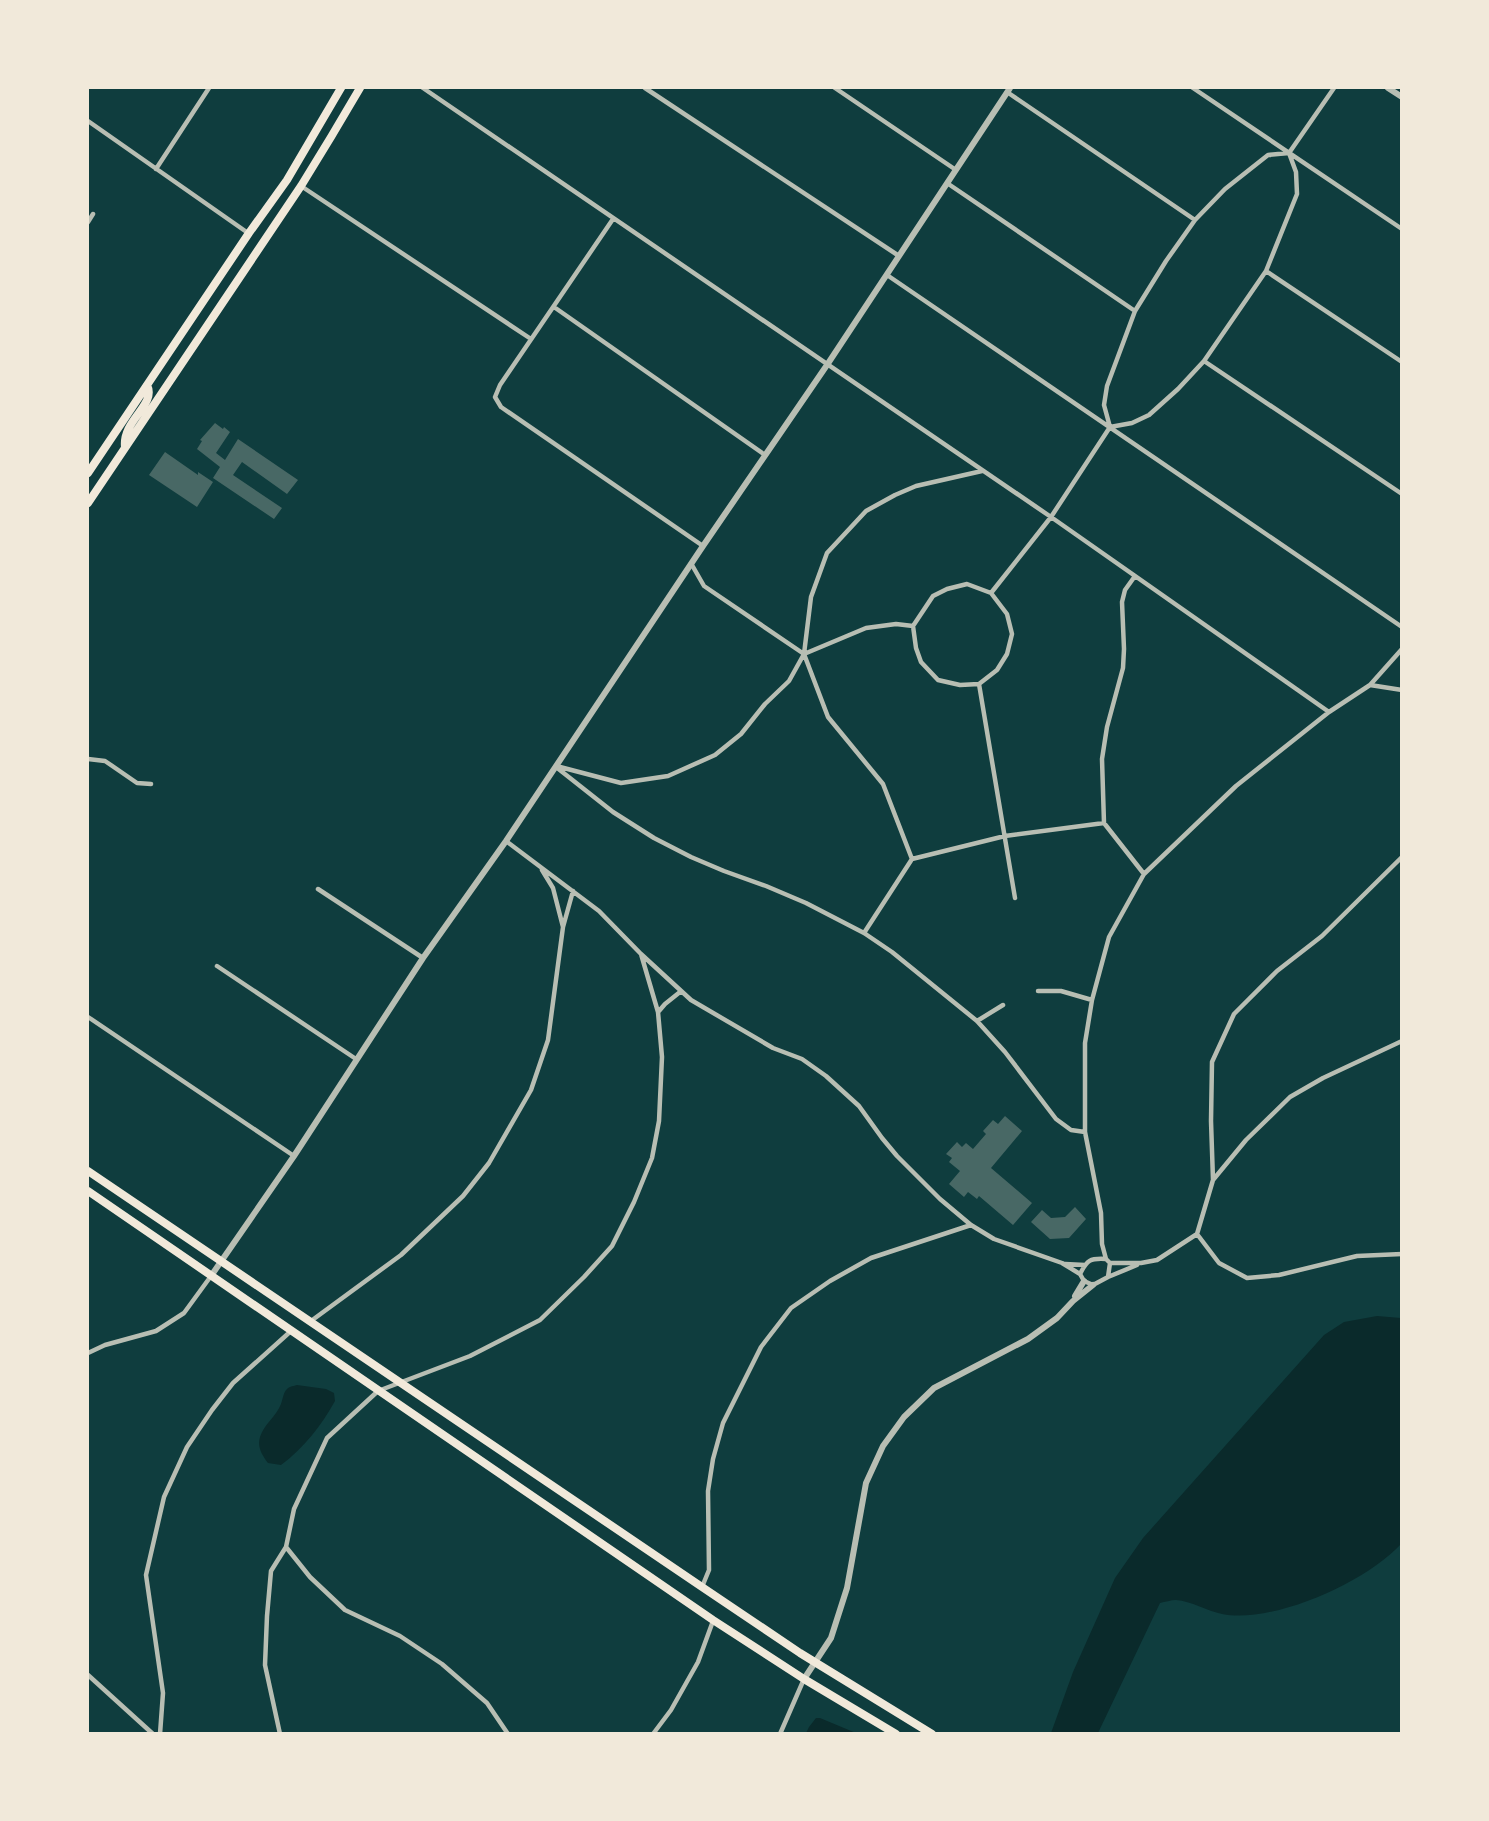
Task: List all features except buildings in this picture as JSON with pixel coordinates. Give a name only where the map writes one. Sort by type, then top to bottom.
[{"type":"main road","points":[[88,473],[287,180],[341,88]]},
{"type":"main road","points":[[88,503],[301,186],[360,88]]},
{"type":"main road","points":[[249,233],[262,243]]},
{"type":"main road","points":[[195,313],[209,322]]},
{"type":"main road","points":[[125,447],[124,438],[128,428],[149,397],[147,384]]},
{"type":"main road","points":[[88,1171],[702,1587],[932,1734]]},
{"type":"main road","points":[[88,1191],[713,1620],[896,1734]]},
{"type":"street","points":[[156,169],[209,88]]},
{"type":"street","points":[[423,88],[1051,517],[1329,712]]},
{"type":"street","points":[[645,88],[899,256]]},
{"type":"street","points":[[835,88],[956,170]]},
{"type":"street","points":[[1193,88],[1402,229]]},
{"type":"street","points":[[1110,427],[1104,405],[1107,386],[1135,311],[1166,261],[1195,220],[1225,189],[1268,155],[1289,153],[1334,88]]},
{"type":"street","points":[[1388,88],[1402,97]]},
{"type":"street","points":[[88,1353],[105,1345],[156,1331],[184,1312],[211,1276],[294,1156],[423,958],[506,841],[827,365],[1009,90],[1195,220]]},
{"type":"street","points":[[88,121],[249,233]]},
{"type":"street","points":[[991,593],[1051,517],[1110,427],[1132,423],[1149,415],[1178,389],[1204,361],[1266,271],[1297,194],[1296,172],[1289,153]]},
{"type":"street","points":[[947,183],[1135,311]]},
{"type":"street","points":[[301,186],[531,339]]},
{"type":"street","points":[[88,222],[93,214]]},
{"type":"street","points":[[613,219],[500,385],[495,397],[501,407],[703,546]]},
{"type":"street","points":[[1266,271],[1402,362]]},
{"type":"street","points":[[887,275],[1402,627]]},
{"type":"street","points":[[554,307],[765,455]]},
{"type":"street","points":[[1204,361],[1402,494]]},
{"type":"street","points":[[555,766],[621,783],[668,776],[715,755],[740,734],[789,681],[804,654],[811,597],[827,554],[866,511],[916,486],[982,471]]},
{"type":"street","points":[[692,565],[704,586],[804,654],[828,717],[883,784],[912,859]]},
{"type":"street","points":[[1135,576],[1125,590],[1122,603],[1123,668],[1107,726],[1102,759],[1104,823],[1144,874]]},
{"type":"street","points":[[967,584],[991,593],[1007,614],[1012,634],[1007,654],[997,670],[979,684],[960,685],[938,680],[921,662],[916,648],[914,626],[933,596],[947,589],[967,584]]},
{"type":"street","points":[[804,654],[866,628],[896,624],[914,626]]},
{"type":"street","points":[[1108,1277],[1108,1261],[1102,1244],[1101,1213],[1085,1132],[1085,1043],[1092,1000],[1109,937],[1144,874],[1236,786],[1329,712],[1370,685],[1402,649]]},
{"type":"street","points":[[979,684],[1015,898]]},
{"type":"street","points":[[1370,685],[1402,690]]},
{"type":"street","points":[[88,759],[105,761],[137,783],[150,784]]},
{"type":"street","points":[[555,766],[613,811],[654,838],[702,862],[806,903],[864,933],[977,1021],[1005,1052],[1056,1119],[1071,1130],[1085,1132]]},
{"type":"street","points":[[864,933],[912,859],[1005,836],[1104,823]]},
{"type":"street","points":[[506,841],[599,911],[680,992],[773,1048],[802,1059],[826,1076],[859,1106],[897,1156],[940,1199],[971,1225],[994,1239],[1062,1263],[1085,1265]]},
{"type":"street","points":[[780,1734],[804,1679],[831,1638],[848,1588],[866,1483],[883,1446],[904,1416],[934,1388],[1028,1339],[1058,1318],[1093,1285],[1141,1263],[1157,1260],[1197,1234],[1213,1180],[1210,1121],[1212,1062],[1234,1014],[1277,971],[1322,936],[1402,858]]},
{"type":"street","points":[[540,866],[553,888],[563,927]]},
{"type":"street","points":[[318,889],[423,958]]},
{"type":"street","points":[[310,1321],[401,1255],[463,1196],[489,1163],[531,1090],[548,1040],[563,927],[573,891]]},
{"type":"street","points":[[280,1734],[265,1665],[271,1571],[286,1547],[294,1509],[327,1438],[378,1391],[470,1356],[540,1320],[612,1246],[634,1202],[652,1158],[659,1121],[662,1057],[658,1012],[641,954]]},
{"type":"street","points":[[217,965],[356,1059]]},
{"type":"street","points":[[1038,991],[1061,990],[1092,1000]]},
{"type":"street","points":[[658,1012],[680,992]]},
{"type":"street","points":[[977,1021],[1003,1005]]},
{"type":"street","points":[[88,1017],[294,1156]]},
{"type":"street","points":[[1213,1180],[1246,1140],[1290,1097],[1323,1078],[1402,1041]]},
{"type":"street","points":[[702,1587],[709,1570],[708,1491],[713,1459],[723,1423],[761,1347],[791,1308],[830,1281],[871,1258],[971,1225]]},
{"type":"street","points":[[1197,1234],[1219,1263],[1247,1278],[1279,1275],[1357,1256],[1402,1254]]},
{"type":"street","points":[[1073,1301],[1085,1265],[1102,1244]]},
{"type":"street","points":[[1093,1258],[1141,1263]]},
{"type":"street","points":[[1062,1263],[1093,1285]]},
{"type":"street","points":[[160,1734],[163,1693],[146,1575],[164,1497],[187,1447],[212,1410],[233,1383],[292,1331]]},
{"type":"street","points":[[286,1547],[310,1577],[345,1610],[400,1636],[442,1664],[487,1703],[508,1734]]},
{"type":"street","points":[[653,1734],[671,1710],[698,1662],[713,1620]]},
{"type":"street","points":[[88,1675],[153,1734]]},
{"type":"water","points":[[1377,1316],[1401,1318],[1401,1544],[1366,1572],[1343,1585],[1318,1597],[1267,1613],[1222,1614],[1182,1601],[1160,1603],[1098,1733],[1051,1733],[1073,1672],[1115,1578],[1143,1538],[1324,1335],[1344,1322]]},
{"type":"water","points":[[297,1385],[326,1389],[334,1393],[335,1401],[305,1444],[281,1465],[268,1463],[261,1451],[260,1437],[279,1409],[286,1391]]},
{"type":"water","points":[[816,1718],[820,1718],[856,1733],[806,1733]]}]
